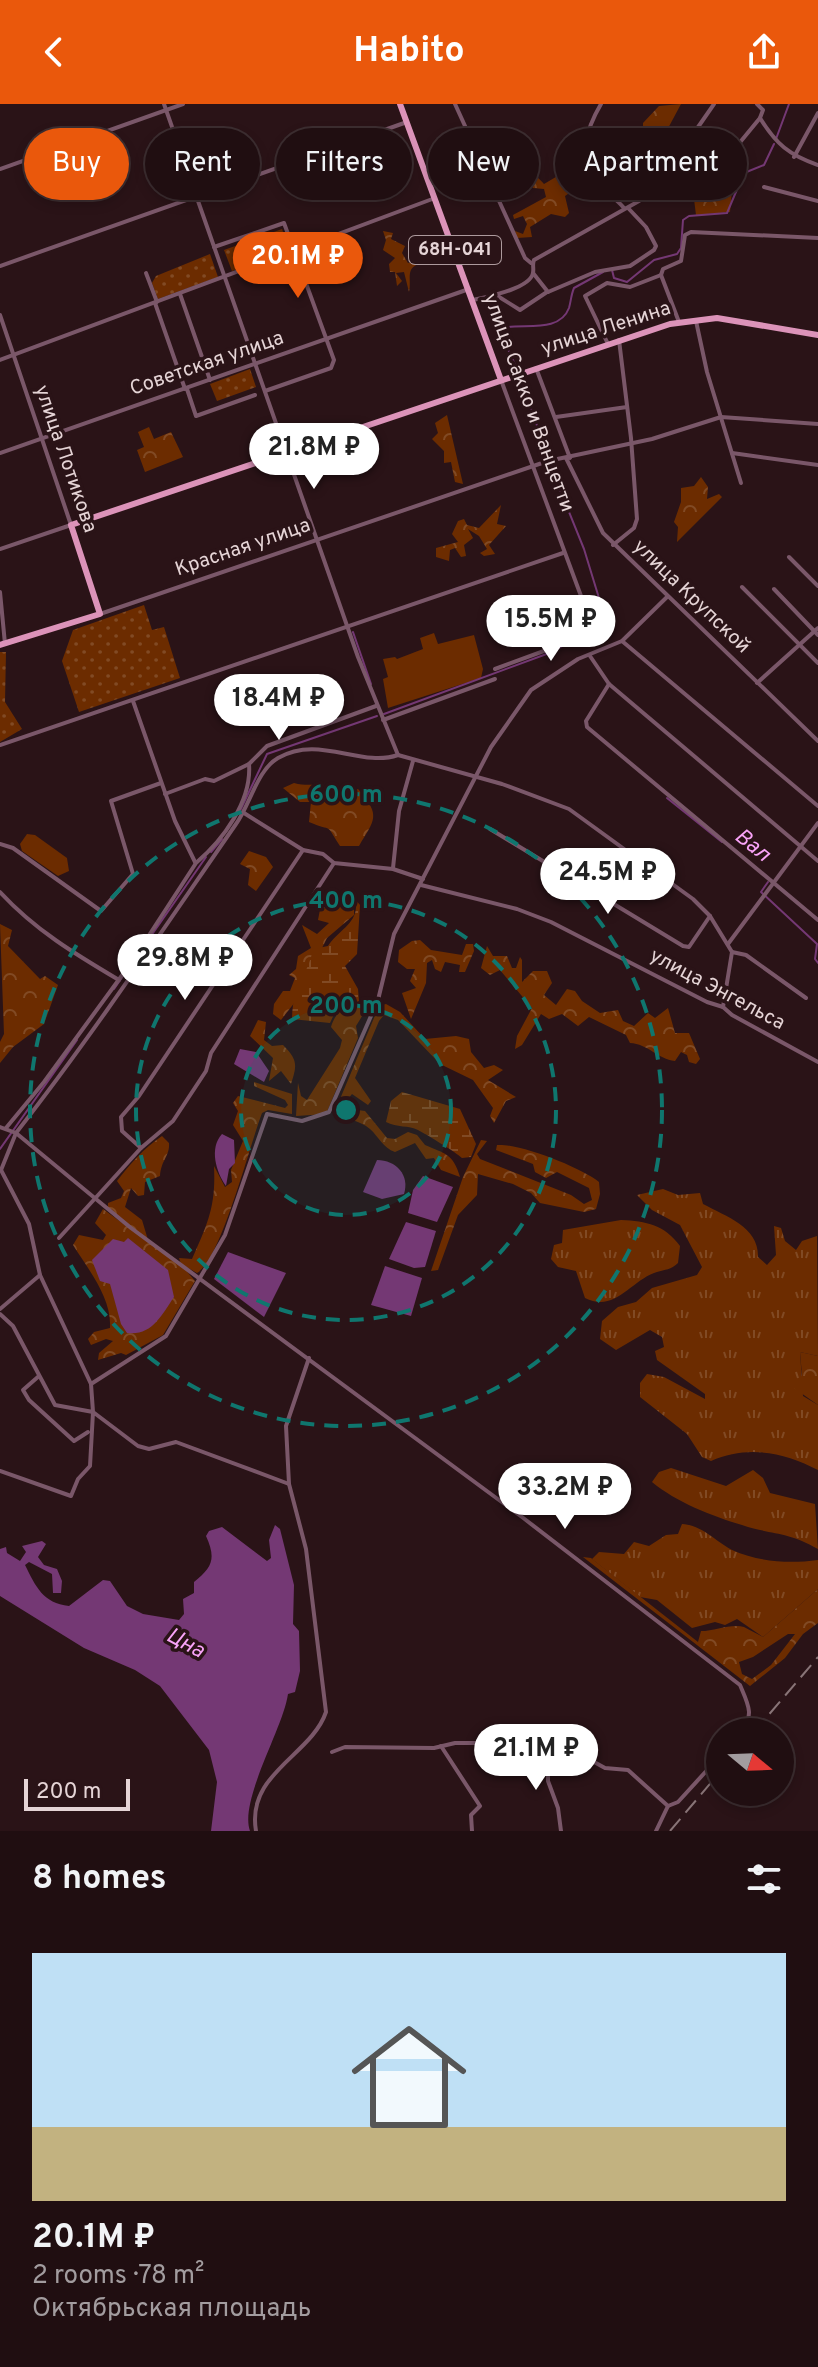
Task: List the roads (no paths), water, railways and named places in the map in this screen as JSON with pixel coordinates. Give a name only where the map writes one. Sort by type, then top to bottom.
[{"type":"main road","name":"улица Сакко и Ванцетти","points":[[400,104],[428,179]]},
{"type":"main road","name":"улица Сакко и Ванцетти","points":[[436,200],[501,380]]},
{"type":"main road","name":"улица Ленина","points":[[71,525],[679,322],[726,320],[818,335]]},
{"type":"main road","name":"улица Лотикова","points":[[71,525],[100,614]]},
{"type":"main road","points":[[2,645],[100,614]]},
{"type":"street","points":[[0,169],[166,107],[183,104]]},
{"type":"street","points":[[455,104],[525,258],[548,292]]},
{"type":"street","points":[[496,295],[520,310],[548,292],[595,272],[630,266],[654,250],[656,246],[646,227],[610,192],[598,185],[586,167],[587,139],[601,104]]},
{"type":"street","points":[[697,128],[713,104]]},
{"type":"street","points":[[747,134],[763,110],[757,104]]},
{"type":"street","points":[[166,107],[173,128]]},
{"type":"street","points":[[794,157],[818,113]]},
{"type":"street","points":[[760,118],[775,143],[794,157],[818,165]]},
{"type":"street","points":[[260,174],[407,122]]},
{"type":"street","points":[[764,187],[818,201]]},
{"type":"street","points":[[0,266],[187,200]]},
{"type":"street","points":[[197,200],[376,706],[398,755]]},
{"type":"street","points":[[0,360],[430,200]]},
{"type":"street","points":[[531,263],[637,200]]},
{"type":"street","points":[[214,247],[284,223],[327,339],[334,360],[331,368],[265,391]]},
{"type":"street","points":[[679,322],[661,275],[663,269],[681,261],[685,235],[691,232],[818,238]]},
{"type":"street","points":[[146,273],[196,416],[255,395]]},
{"type":"street","points":[[473,300],[496,295],[533,273]]},
{"type":"street","points":[[608,344],[586,294],[607,283],[630,287],[661,275]]},
{"type":"street","name":"Советская улица","points":[[0,453],[469,289]]},
{"type":"street","points":[[180,294],[210,380]]},
{"type":"street","name":"улица Лотикова","points":[[0,315],[71,525]]},
{"type":"street","points":[[695,319],[741,483]]},
{"type":"street","points":[[613,545],[634,528],[637,519],[619,340]]},
{"type":"street","name":"улица Крупской","points":[[536,368],[556,417],[568,458],[597,523],[613,545],[818,741]]},
{"type":"street","name":"улица Сакко и Ванцетти","points":[[495,669],[552,648],[591,623],[501,380]]},
{"type":"street","points":[[556,417],[627,407]]},
{"type":"street","points":[[721,417],[818,424]]},
{"type":"street","name":"Красная улица","points":[[100,614],[533,466],[630,444],[721,417]]},
{"type":"street","points":[[732,453],[818,465]]},
{"type":"street","name":"улица Ленина","points":[[0,549],[71,525]]},
{"type":"street","points":[[0,745],[563,553]]},
{"type":"street","points":[[789,557],[818,586]]},
{"type":"street","points":[[742,587],[818,663]]},
{"type":"street","points":[[757,683],[800,644],[805,635],[817,631],[774,589]]},
{"type":"street","points":[[0,592],[2,645]]},
{"type":"street","points":[[91,1384],[166,1336],[225,1235],[267,1114],[302,1121],[329,1112],[378,1000],[394,934],[474,776],[531,690],[562,667],[622,641],[667,597]]},
{"type":"street","points":[[622,641],[818,806]]},
{"type":"street","points":[[590,656],[609,684],[818,861]]},
{"type":"street","points":[[383,720],[495,679]]},
{"type":"street","points":[[609,684],[586,721],[587,727],[818,920]]},
{"type":"street","points":[[133,701],[165,794],[196,863]]},
{"type":"street","points":[[165,794],[205,779],[214,781],[249,764],[267,746],[376,706]]},
{"type":"street","points":[[9,1130],[159,939],[244,813],[266,769],[276,759],[311,748],[384,758],[398,755],[474,776],[569,809],[693,899],[710,916],[732,952],[723,1007]]},
{"type":"street","points":[[393,869],[399,811],[413,761]]},
{"type":"street","points":[[0,1471],[71,1496],[78,1479],[90,1466],[89,1430],[93,1412],[91,1384],[40,1275],[29,1224],[1,1170],[9,1130],[119,980],[196,863],[223,833],[247,792],[249,764]]},
{"type":"street","points":[[0,844],[6,844],[101,911],[133,874],[111,801],[161,783]]},
{"type":"street","name":"улица Энгельса","points":[[244,813],[303,850],[323,854],[334,863],[393,869],[422,882],[551,922],[707,1002],[723,1007],[732,1015],[818,1062]]},
{"type":"street","points":[[728,944],[818,823]]},
{"type":"street","points":[[490,829],[683,946],[689,947],[710,916]]},
{"type":"street","points":[[141,1148],[122,1131],[121,1117],[139,1096],[303,850]]},
{"type":"street","points":[[59,1238],[141,1148],[173,1121],[206,1071],[211,1053],[334,863]]},
{"type":"street","points":[[0,892],[22,916],[57,944],[119,980]]},
{"type":"street","points":[[732,952],[746,955],[806,998]]},
{"type":"street","points":[[9,1130],[95,1199],[740,1685],[751,1711],[750,1718]]},
{"type":"street","points":[[40,1275],[0,1311],[13,1326],[60,1408],[93,1412],[138,1446],[149,1449],[176,1442],[289,1484]]},
{"type":"street","points":[[256,1831],[254,1821],[259,1799],[271,1776],[319,1725],[326,1712],[306,1549],[289,1484],[286,1426],[309,1358]]},
{"type":"street","points":[[39,1376],[23,1390],[29,1400],[74,1441],[89,1430]]},
{"type":"street","points":[[332,1752],[360,1746],[491,1743],[585,1757],[605,1768],[628,1770],[668,1806]]},
{"type":"street","points":[[441,1746],[480,1806],[471,1815],[472,1831]]},
{"type":"street","points":[[548,1752],[548,1781],[558,1808],[561,1831]]},
{"type":"street","points":[[656,1831],[668,1806],[678,1802],[706,1771]]},
{"type":"water","points":[[240,1049],[256,1052],[269,1071],[264,1082],[234,1064]]},
{"type":"water","points":[[222,1134],[234,1140],[235,1163],[229,1169],[226,1186],[215,1160],[216,1146]]},
{"type":"water","points":[[377,1160],[390,1163],[400,1170],[405,1181],[404,1194],[382,1199],[363,1192]]},
{"type":"water","points":[[423,1176],[453,1187],[437,1222],[408,1213],[413,1190]]},
{"type":"water","points":[[406,1222],[436,1231],[425,1267],[414,1268],[389,1259]]},
{"type":"water","points":[[128,1238],[168,1270],[174,1297],[155,1323],[136,1333],[127,1333],[121,1324],[110,1284],[100,1281],[92,1260],[113,1239],[124,1242]]},
{"type":"water","points":[[228,1252],[286,1273],[264,1317],[214,1279]]},
{"type":"water","points":[[385,1266],[422,1278],[411,1316],[371,1305]]},
{"type":"water","name":"Цна","points":[[275,1525],[280,1529],[294,1585],[293,1624],[299,1631],[300,1671],[295,1692],[288,1694],[256,1783],[248,1818],[250,1831],[211,1831],[217,1782],[209,1750],[160,1686],[135,1670],[84,1648],[0,1596],[0,1549],[6,1547],[7,1553],[20,1561],[26,1552],[22,1546],[42,1541],[46,1544],[38,1557],[44,1565],[57,1569],[62,1581],[61,1593],[53,1593],[52,1574],[29,1562],[25,1565],[37,1587],[47,1598],[60,1604],[69,1606],[103,1580],[110,1581],[127,1606],[143,1614],[179,1620],[184,1614],[183,1599],[194,1593],[194,1582],[211,1562],[206,1536],[209,1531],[222,1527],[267,1561],[271,1558],[269,1540]]},
{"type":"waterway","points":[[776,139],[789,104]]},
{"type":"waterway","points":[[612,270],[614,278],[627,282],[654,260],[677,254],[681,248],[683,220],[689,216],[727,213],[744,173],[764,165],[774,144]]},
{"type":"waterway","points":[[517,369],[501,334],[508,327],[558,321],[569,308],[574,288],[603,272]]},
{"type":"waterway","points":[[521,379],[548,458]]},
{"type":"waterway","points":[[384,714],[552,652],[606,621],[584,549],[550,465]]},
{"type":"waterway","points":[[353,632],[371,684]]},
{"type":"waterway","points":[[239,813],[267,754],[377,716]]},
{"type":"waterway","name":"Вал","points":[[667,798],[722,842]]},
{"type":"waterway","points":[[211,852],[222,839]]},
{"type":"waterway","points":[[114,989],[206,857]]},
{"type":"waterway","name":"Вал","points":[[768,882],[761,892],[817,944],[815,959],[818,963]]},
{"type":"waterway","points":[[0,1149],[77,1040]]},
{"type":"railway","points":[[766,1718],[818,1657]]},
{"type":"railway","points":[[670,1831],[706,1789]]}]
